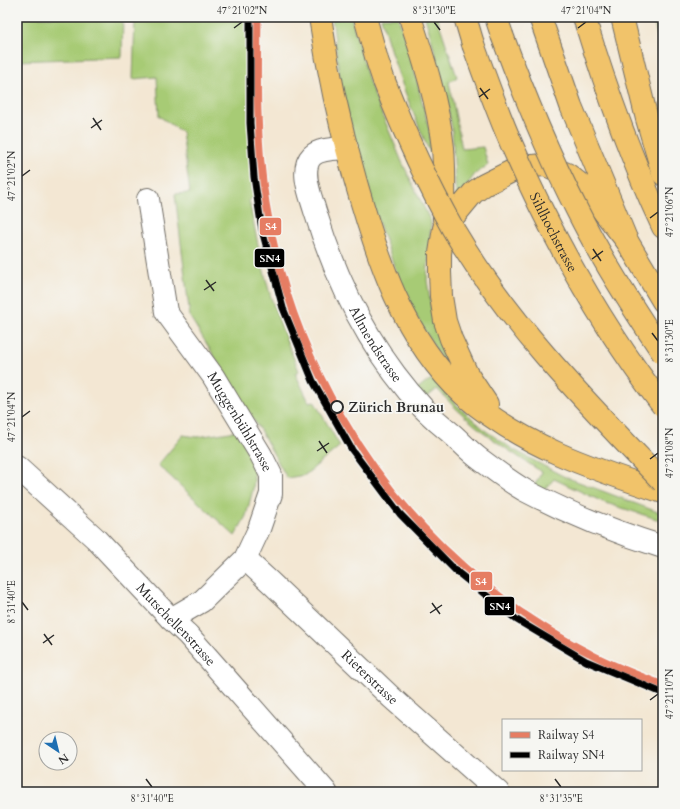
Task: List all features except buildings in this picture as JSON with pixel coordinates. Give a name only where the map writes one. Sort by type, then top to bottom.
[{"type":"main road","points":[[320,17],[331,84],[346,148],[374,242],[402,311],[428,354],[449,380],[473,402],[504,425],[540,446],[584,466],[659,485]]},
{"type":"main road","points":[[365,17],[384,81],[404,132],[427,181],[480,271],[562,376],[659,485]]},
{"type":"main road","points":[[410,17],[432,90],[443,148],[444,228],[440,253],[441,296],[445,321],[459,357],[479,394],[504,425]]},
{"type":"main road","name":"Sihlhochstrasse","points":[[465,17],[490,91],[515,152],[541,208],[566,256],[594,304],[627,355],[663,406]]},
{"type":"main road","points":[[540,17],[571,106],[627,241]]},
{"type":"main road","points":[[584,17],[621,130],[663,227]]},
{"type":"main road","points":[[622,17],[647,119],[663,174]]},
{"type":"main road","name":"Sihlhochstrasse","points":[[499,26],[533,115],[577,212],[604,261],[663,353]]},
{"type":"main road","points":[[444,228],[473,193],[484,185],[520,168],[545,165],[567,174],[586,189],[627,241],[663,301]]},
{"type":"street","name":"Allmendstrasse","points":[[346,148],[324,150],[311,157],[306,174],[308,187],[322,234],[335,269],[355,312],[382,359],[423,408],[480,460],[525,490],[579,515],[663,547]]},
{"type":"street","name":"Muggenbühlstrasse","points":[[148,199],[166,312],[213,376],[261,455],[271,475],[271,494],[259,529],[245,559],[202,601],[171,619]]},
{"type":"street","name":"Mutschellenstrasse","points":[[17,468],[95,538],[188,635],[326,792]]},
{"type":"street","name":"Rieterstrasse","points":[[245,559],[392,698],[498,792]]},
{"type":"green space","points":[[17,17],[123,17],[122,57],[17,61]]},
{"type":"green space","points":[[135,17],[250,17],[249,128],[252,188],[254,198],[249,200],[258,244],[271,298],[299,371],[295,373],[309,402],[314,401],[340,446],[305,475],[287,478],[263,435],[190,317],[175,194],[190,193],[182,132],[159,116],[157,77],[133,79]]},
{"type":"green space","points":[[332,17],[351,17],[370,85],[402,162],[431,222],[427,280],[433,321],[446,357],[442,360],[406,299],[377,218],[342,95]]},
{"type":"green space","points":[[381,17],[398,17],[411,57],[430,133],[430,153],[409,103]]},
{"type":"green space","points":[[425,17],[437,17],[457,77],[449,82],[462,149],[483,147],[488,165],[475,174],[457,199],[452,128],[439,66]]},
{"type":"green space","points":[[653,17],[663,17],[663,62]]},
{"type":"green space","points":[[433,379],[457,405],[486,431],[514,450],[563,476],[663,514],[663,521],[603,502],[554,479],[544,490],[534,486],[542,472],[480,429],[437,389],[425,399],[416,391],[428,381]]},
{"type":"green space","points":[[237,431],[253,457],[254,480],[246,516],[235,536],[158,465],[183,435],[197,437]]},
{"type":"rail line","name":"SN4","points":[[250,17],[250,123],[254,177],[262,230],[283,308],[313,381],[352,450],[400,514],[456,571],[517,620],[586,661],[660,692]]},
{"type":"rail line","name":"S4","points":[[258,17],[257,87],[260,156],[266,203],[277,258],[294,312],[315,365],[341,415],[371,463],[406,507],[445,549],[487,586],[519,611],[548,630],[598,658],[663,685]]},
{"type":"place","name":"Zürich Brunau","points":[[337,407]]}]
